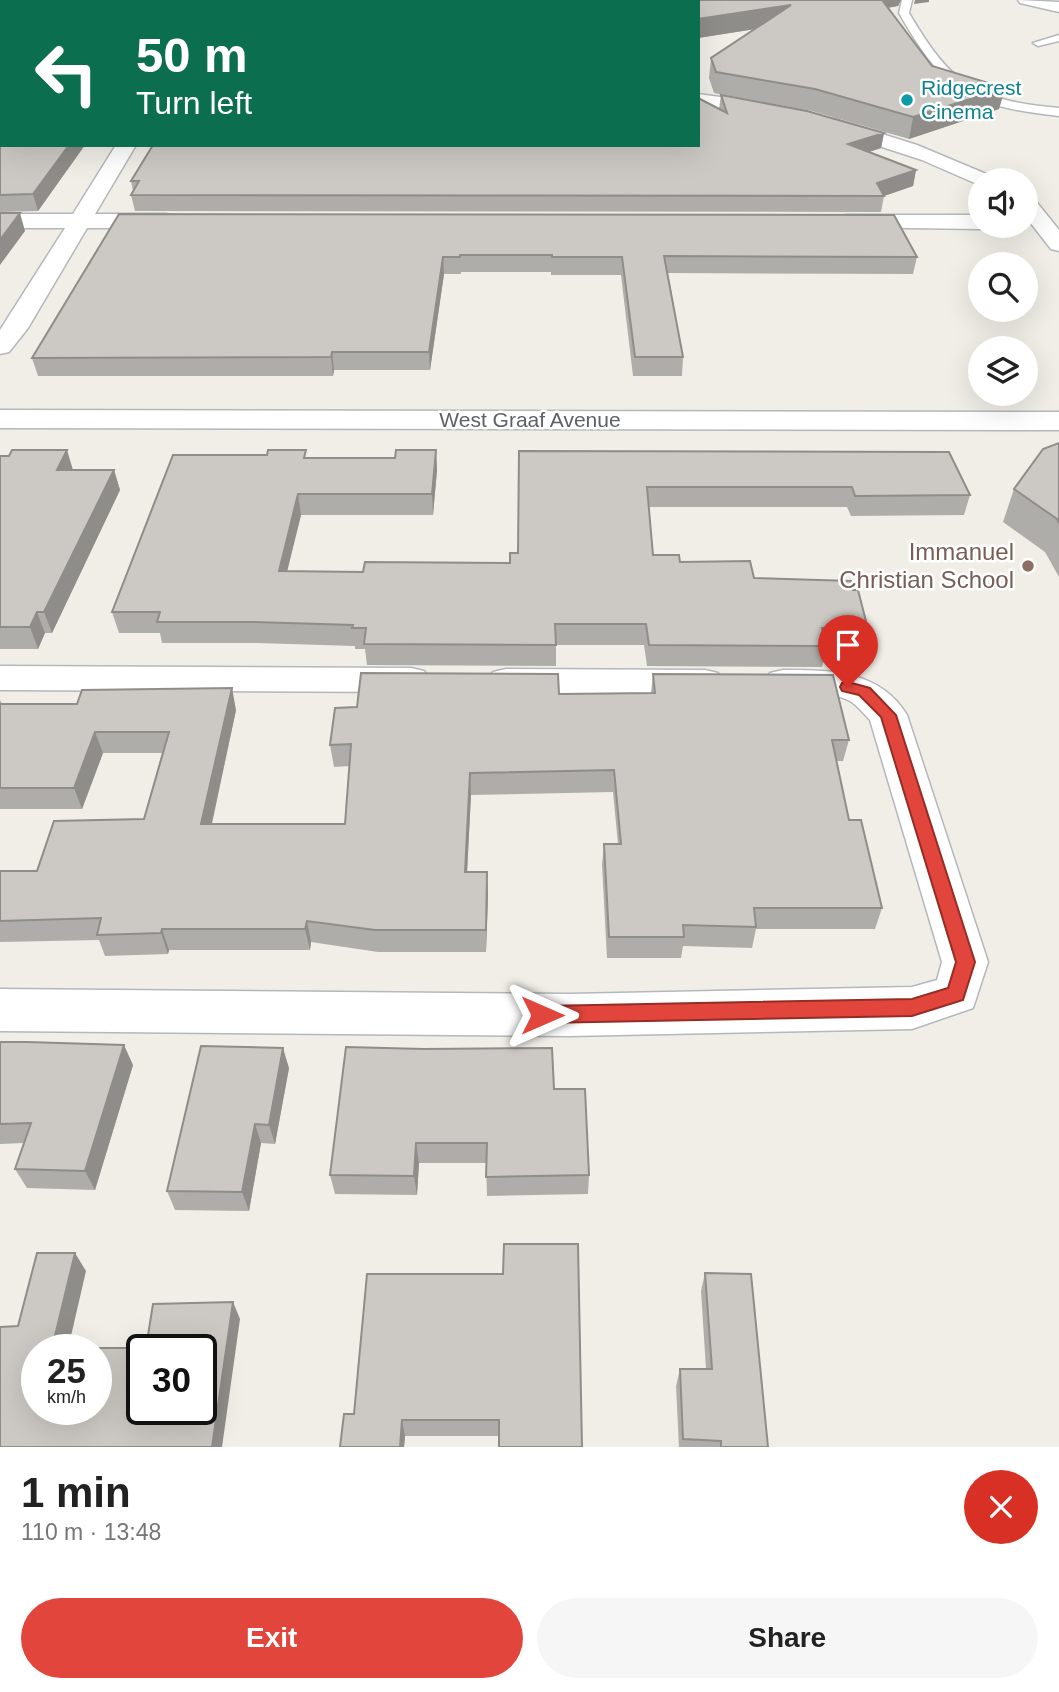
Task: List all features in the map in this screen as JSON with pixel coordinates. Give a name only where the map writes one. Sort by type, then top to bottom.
[{"type":"street","points":[[1025,0],[1059,7]]},
{"type":"street","points":[[700,99],[804,116],[878,138],[968,173]]},
{"type":"street","points":[[0,346],[15,328],[125,147]]},
{"type":"street","points":[[0,221],[190,221]]},
{"type":"street","points":[[825,222],[968,222]]},
{"type":"street","points":[[1038,226],[1059,244]]},
{"type":"street","name":"West Graaf Avenue","points":[[0,419],[1059,421]]},
{"type":"street","points":[[0,678],[831,682],[864,692],[888,715],[965,962],[956,994],[912,1008],[570,1015],[0,1010]]},
{"type":"lane","points":[[907,0],[904,13],[915,34],[956,84],[967,91],[1005,102],[1059,112]]},
{"type":"lane","points":[[1038,43],[1059,38]]},
{"type":"building","points":[[700,0],[882,0],[932,66],[1005,88],[913,117],[815,89],[716,72],[711,58],[791,5],[700,19]]},
{"type":"building","points":[[721,95],[807,111],[884,133],[848,144],[916,170],[877,183],[884,196],[131,195],[139,181],[131,181],[152,147],[700,147],[700,99],[727,113]]},
{"type":"building","points":[[0,147],[68,147],[33,194],[0,195]]},
{"type":"building","points":[[0,213],[20,213],[0,240]]},
{"type":"building","points":[[119,214],[894,215],[917,257],[664,256],[683,357],[635,357],[622,257],[460,255],[443,257],[429,352],[332,352],[331,357],[32,358]]},
{"type":"building","points":[[1059,443],[1059,523],[1014,489],[1043,449]]},
{"type":"building","points":[[12,450],[67,450],[57,470],[114,470],[44,612],[37,612],[30,627],[0,627],[0,456],[9,456]]},
{"type":"building","points":[[268,450],[306,450],[304,458],[395,458],[396,450],[436,450],[432,494],[298,494],[279,571],[363,572],[365,562],[510,563],[510,553],[518,553],[519,451],[949,452],[970,495],[855,496],[852,487],[647,487],[653,555],[679,555],[680,562],[750,561],[754,578],[851,581],[853,590],[858,590],[868,629],[822,628],[826,646],[649,645],[646,624],[555,624],[556,645],[364,644],[366,628],[352,628],[353,625],[157,622],[160,612],[112,612],[173,455],[267,455]]},
{"type":"building","points":[[361,673],[558,674],[559,694],[655,693],[653,674],[833,675],[849,740],[832,740],[849,820],[861,820],[882,908],[754,908],[756,927],[683,925],[684,937],[609,937],[604,844],[621,844],[614,770],[470,773],[465,872],[487,872],[486,930],[375,930],[307,921],[305,929],[162,929],[161,933],[97,935],[101,918],[0,921],[0,871],[37,871],[54,821],[144,819],[169,732],[95,732],[74,788],[0,788],[0,704],[77,704],[82,690],[232,688],[201,824],[345,824],[351,744],[330,745],[335,708],[357,707]]},
{"type":"building","points":[[0,1042],[124,1045],[85,1171],[15,1169],[31,1123],[0,1124]]},
{"type":"building","points":[[201,1046],[283,1048],[269,1125],[255,1124],[242,1192],[167,1191]]},
{"type":"building","points":[[346,1047],[552,1048],[554,1089],[585,1089],[589,1175],[486,1177],[487,1143],[416,1143],[414,1176],[330,1175]]},
{"type":"building","points":[[504,1244],[578,1244],[582,1447],[499,1447],[499,1420],[402,1420],[400,1447],[340,1447],[344,1414],[354,1414],[367,1274],[503,1274]]},
{"type":"building","points":[[37,1253],[75,1253],[55,1334],[21,1334],[21,1425],[112,1425],[112,1348],[126,1348],[126,1425],[215,1425],[212,1447],[0,1447],[0,1327],[18,1326]]},
{"type":"building","points":[[705,1273],[751,1274],[768,1447],[721,1447],[721,1441],[683,1439],[680,1369],[712,1369]]},
{"type":"building","points":[[233,1302],[217,1412],[217,1334],[148,1334],[153,1304]]},
{"type":"place","name":"Ridgecrest Cinema","points":[[907,100]]},
{"type":"place","name":"Immanuel Christian School","points":[[1028,566]]},
{"type":"route","points":[[542,1015],[912,1008],[956,994],[965,962],[888,715],[864,692],[848,687]]}]
